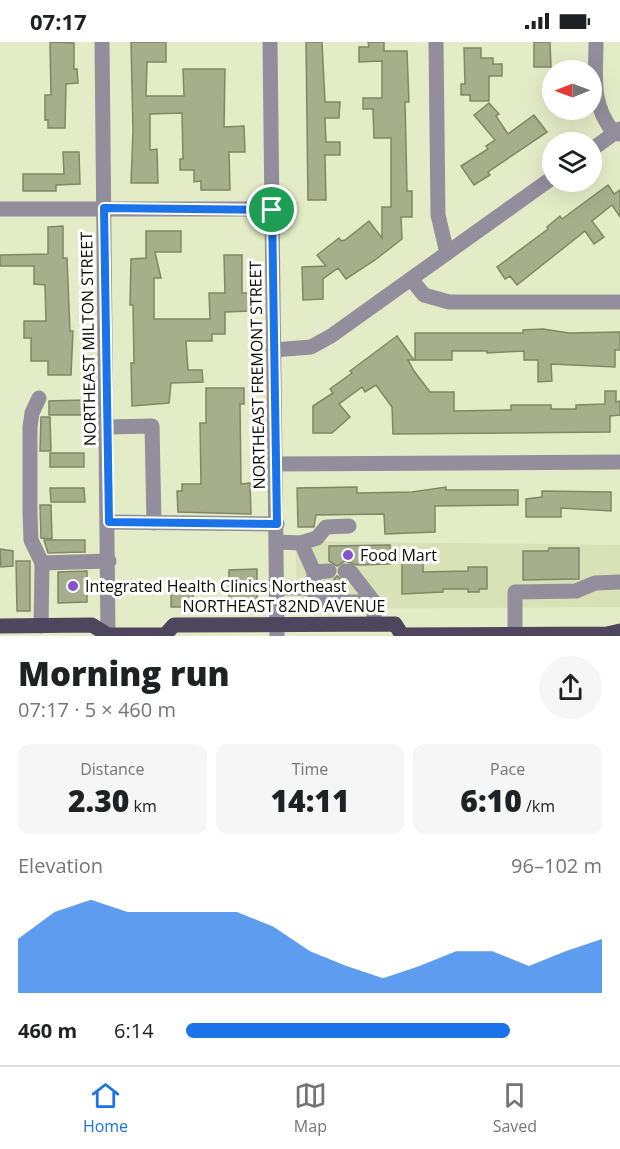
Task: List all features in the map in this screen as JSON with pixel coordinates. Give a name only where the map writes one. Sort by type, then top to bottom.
[{"type":"main road","name":"NORTHEAST 82ND AVENUE","points":[[0,626],[92,626],[108,636],[166,636],[174,625],[278,630],[374,624],[395,624],[401,636],[614,634]]},
{"type":"street","name":"NORTHEAST MILTON STREET","points":[[102,42],[110,561],[108,636]]},
{"type":"street","name":"NORTHEAST FREMONT STREET","points":[[270,42],[278,630]]},
{"type":"street","points":[[436,42],[438,215],[447,253]]},
{"type":"street","points":[[596,42],[596,100],[602,117],[618,132],[602,143]]},
{"type":"street","points":[[273,350],[302,348],[321,342],[542,185]]},
{"type":"street","points":[[0,209],[272,210]]},
{"type":"street","points":[[411,279],[424,295],[449,302],[620,302]]},
{"type":"street","points":[[39,398],[32,413],[30,427],[30,513],[31,540],[42,563],[41,626]]},
{"type":"street","points":[[108,428],[152,426],[154,523]]},
{"type":"street","points":[[276,464],[620,462]]},
{"type":"street","points":[[109,522],[277,524]]},
{"type":"street","points":[[277,542],[301,543],[317,538],[326,527],[349,526]]},
{"type":"street","points":[[301,543],[321,571],[322,588]]},
{"type":"street","points":[[42,563],[110,561]]},
{"type":"street","points":[[345,571],[350,571],[374,602],[374,624]]},
{"type":"street","points":[[515,634],[515,592],[576,591],[595,583],[620,582]]},
{"type":"street","points":[[278,588],[322,588]]},
{"type":"street","points":[[322,588],[314,594],[320,602],[374,602]]},
{"type":"street","points":[[345,588],[363,588]]},
{"type":"shaded area","points":[[295,541],[620,545],[620,607],[298,609]]},
{"type":"building","points":[[50,42],[74,43],[74,69],[77,69],[78,83],[66,84],[65,128],[48,128],[48,120],[45,120],[45,95],[51,95]]},
{"type":"building","points":[[131,42],[166,42],[166,62],[147,62],[146,96],[184,96],[183,69],[225,69],[224,127],[244,126],[245,152],[229,152],[230,190],[201,190],[201,181],[194,182],[194,170],[180,170],[180,159],[183,159],[182,113],[150,114],[150,150],[157,149],[158,183],[131,183],[133,131]]},
{"type":"building","points":[[306,42],[322,42],[325,102],[340,102],[339,118],[325,118],[326,142],[340,142],[340,155],[325,155],[326,200],[308,200]]},
{"type":"building","points":[[368,42],[384,42],[384,51],[407,51],[409,102],[405,102],[407,191],[412,191],[412,217],[401,217],[402,239],[375,260],[346,279],[338,268],[323,279],[323,299],[303,300],[302,267],[326,266],[317,255],[339,238],[341,241],[345,240],[369,221],[382,238],[382,207],[391,207],[391,138],[374,138],[373,109],[363,109],[363,98],[382,98],[382,61],[359,62],[359,47],[369,47]]},
{"type":"building","points":[[534,42],[550,42],[551,60],[542,60],[542,67],[534,67]]},
{"type":"building","points":[[464,48],[481,48],[481,58],[493,58],[493,64],[502,64],[502,76],[489,76],[489,101],[470,101],[470,95],[461,95],[461,84],[465,84]]},
{"type":"building","points":[[489,103],[499,114],[496,116],[508,134],[534,115],[547,132],[542,132],[542,135],[488,172],[490,175],[474,185],[461,166],[488,149],[486,146],[495,140],[474,115]]},
{"type":"building","points":[[63,152],[79,152],[80,184],[56,185],[56,191],[23,191],[23,174],[64,174]]},
{"type":"building","points":[[608,185],[614,194],[620,190],[620,217],[612,205],[592,221],[604,237],[594,244],[585,231],[517,285],[510,276],[505,279],[497,267],[548,229],[547,227],[560,216],[562,219],[599,192],[602,192]]},
{"type":"building","points":[[63,226],[63,258],[67,258],[70,331],[73,331],[71,375],[48,375],[48,361],[31,361],[31,338],[24,338],[24,321],[46,321],[45,285],[34,284],[34,266],[0,266],[0,255],[48,254],[48,227]]},
{"type":"building","points":[[146,231],[181,231],[181,252],[155,252],[161,278],[154,278],[154,319],[210,319],[209,293],[225,293],[224,255],[242,255],[242,293],[249,293],[249,311],[225,312],[225,334],[212,334],[212,341],[186,341],[188,370],[202,370],[203,382],[171,383],[169,403],[132,406],[131,363],[134,363],[133,305],[130,305],[131,259],[146,258]]},
{"type":"building","points":[[543,329],[569,333],[620,332],[620,350],[615,350],[615,367],[551,364],[552,381],[538,382],[538,360],[524,360],[524,351],[487,353],[487,351],[452,351],[452,360],[415,360],[415,333],[523,333],[523,330]]},
{"type":"building","points":[[397,336],[414,360],[408,360],[414,371],[430,392],[454,392],[454,411],[511,410],[511,405],[551,405],[551,409],[576,409],[576,405],[605,404],[605,391],[616,391],[616,402],[620,401],[620,415],[610,416],[610,432],[393,434],[392,407],[376,385],[365,392],[362,387],[339,404],[350,417],[332,433],[313,433],[313,406],[333,393],[330,389],[352,373],[350,371]]},
{"type":"building","points":[[206,388],[244,388],[244,404],[240,404],[241,484],[250,483],[251,514],[178,512],[177,491],[182,491],[182,484],[201,484],[200,423],[206,423]]},
{"type":"building","points":[[83,400],[83,415],[49,415],[49,401]]},
{"type":"building","points":[[41,417],[50,417],[51,451],[40,451]]},
{"type":"building","points":[[50,453],[84,453],[84,467],[50,467]]},
{"type":"building","points":[[357,487],[357,493],[412,492],[446,487],[446,490],[518,490],[518,505],[435,506],[435,532],[385,534],[384,514],[316,515],[314,527],[298,527],[297,488]]},
{"type":"building","points":[[50,488],[84,488],[85,502],[51,502]]},
{"type":"building","points":[[542,491],[611,492],[611,511],[561,508],[561,517],[526,517],[526,499],[542,497]]},
{"type":"building","points":[[40,505],[51,505],[52,539],[41,538]]},
{"type":"building","points":[[44,540],[85,540],[85,552],[48,553]]},
{"type":"building","points":[[390,545],[390,564],[357,565],[345,561],[337,566],[329,561],[329,546]]},
{"type":"building","points":[[549,548],[579,548],[579,579],[523,580],[523,551],[548,551]]},
{"type":"building","points":[[0,549],[13,551],[13,566],[1,567]]},
{"type":"building","points":[[423,555],[423,572],[468,571],[468,567],[487,567],[487,589],[468,592],[468,589],[443,589],[443,592],[402,594],[402,556]]},
{"type":"building","points":[[16,561],[30,561],[30,611],[17,611]]},
{"type":"building","points":[[257,569],[257,606],[229,606],[229,570]]},
{"type":"building","name":"Integrated Health Clinics Northeast","points":[[87,571],[87,602],[58,603],[58,572]]},
{"type":"building","points":[[337,576],[345,581],[346,592],[338,592],[338,584],[334,579]]},
{"type":"building","points":[[171,589],[193,589],[193,607],[171,607]]},
{"type":"tunnel","points":[[329,588],[346,588]]},
{"type":"place","name":"Food Mart","points":[[348,555]]},
{"type":"place","name":"Integrated Health Clinics Northeast","points":[[73,586]]},
{"type":"route","points":[[104,208],[272,210],[277,524],[109,522],[104,208]]}]
